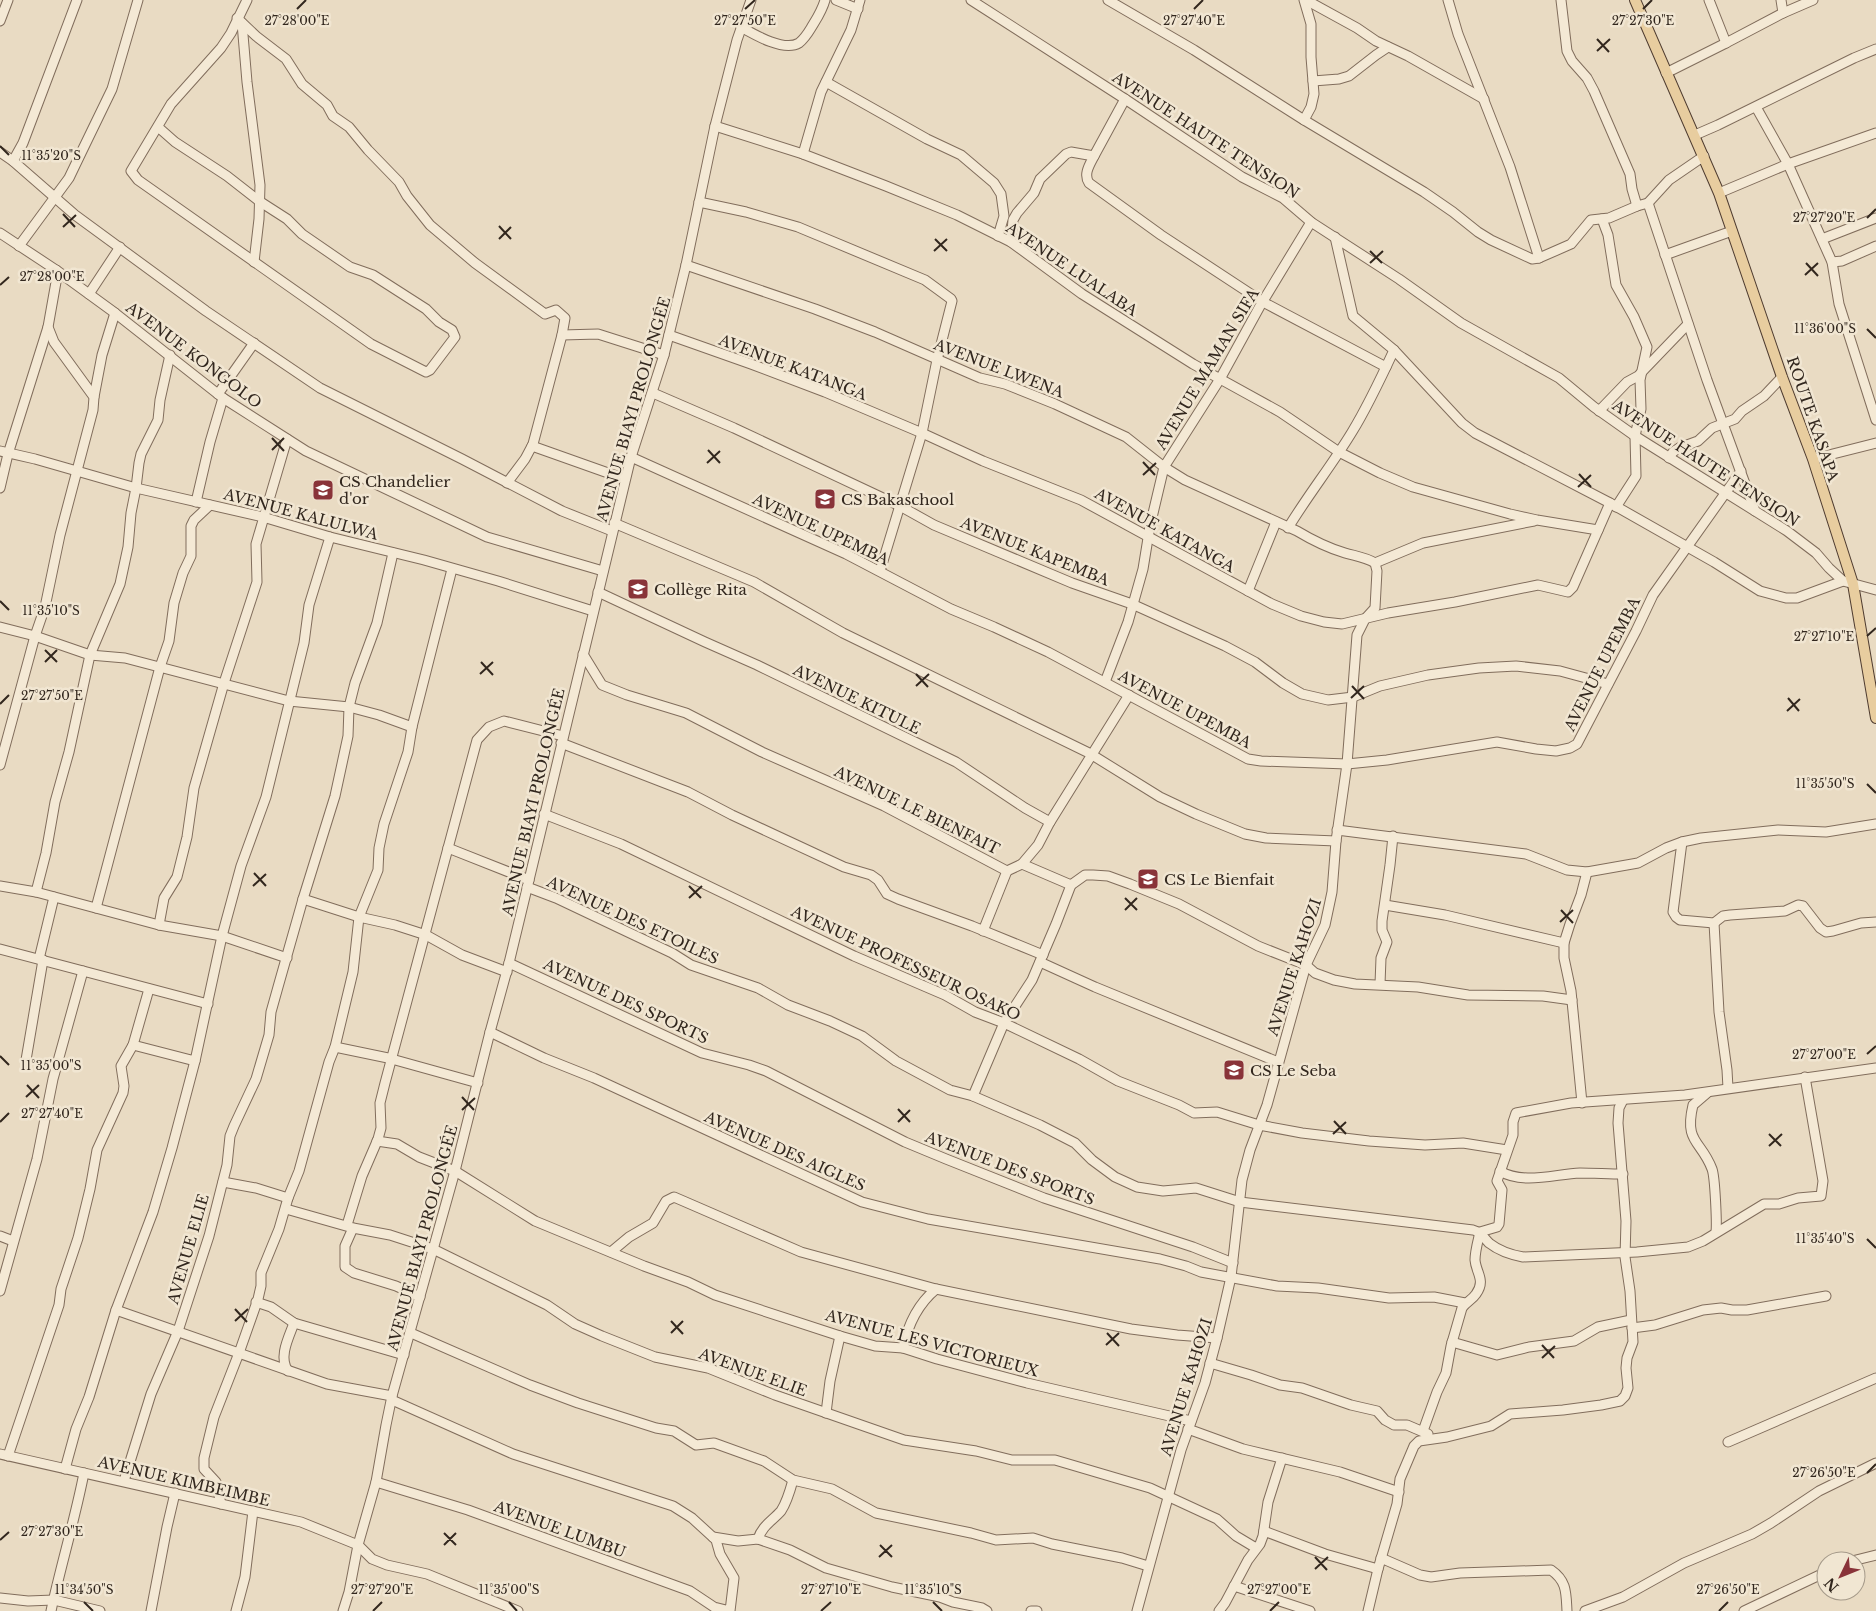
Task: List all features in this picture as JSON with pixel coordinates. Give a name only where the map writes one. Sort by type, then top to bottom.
[{"type":"main road","name":"ROUTE KASAPA","points":[[1635,0],[1666,73],[1695,134],[1719,193],[1782,377],[1813,459],[1872,671],[1876,718]]},
{"type":"street","points":[[0,21],[8,0]]},
{"type":"street","points":[[13,161],[23,143],[77,0]]},
{"type":"street","points":[[18,246],[68,178],[112,89],[138,0]]},
{"type":"street","points":[[158,127],[175,142],[287,219],[302,234],[350,267],[373,275],[426,309],[439,322],[452,330],[455,337],[430,370],[426,372],[371,344],[138,180],[131,171],[171,104],[221,48],[239,21],[247,0]]},
{"type":"street","name":"AVENUE BIAYI PROLONGÉE","points":[[343,1611],[349,1592],[358,1545],[376,1482],[392,1398],[510,963],[625,479],[664,355],[686,265],[715,126],[741,27],[751,0]]},
{"type":"street","points":[[741,27],[778,44],[794,45],[800,42],[822,12],[825,0]]},
{"type":"street","points":[[803,154],[821,92],[851,30],[859,5],[836,0]]},
{"type":"street","name":"AVENUE HAUTE TENSION","points":[[971,0],[1242,177],[1283,198],[1311,222],[1461,324],[1559,378],[1635,436],[1807,545],[1848,583]]},
{"type":"street","points":[[1305,0],[1357,28],[1376,41],[1408,56],[1484,99]]},
{"type":"street","points":[[1304,120],[1311,107],[1314,94],[1311,24],[1305,0]]},
{"type":"street","points":[[1448,0],[1458,34],[1510,167],[1539,258]]},
{"type":"street","points":[[1561,0],[1565,28],[1565,46],[1569,56],[1588,78],[1594,91],[1630,174],[1637,206]]},
{"type":"street","points":[[1709,0],[1726,42]]},
{"type":"street","points":[[1780,0],[1783,13]]},
{"type":"street","points":[[1666,73],[1783,13],[1813,0]]},
{"type":"street","points":[[1115,1],[1304,120],[1424,192],[1478,232],[1532,259],[1539,258],[1571,244],[1592,220],[1620,215],[1637,206],[1648,203],[1669,180],[1704,156]]},
{"type":"street","points":[[239,21],[260,185],[254,262]]},
{"type":"street","points":[[239,21],[286,59],[302,84],[327,104],[333,116],[349,127],[399,182],[407,196],[430,225],[475,264],[545,314],[556,310],[565,318],[532,446],[525,459],[507,482]]},
{"type":"street","points":[[1312,81],[1349,76],[1388,47]]},
{"type":"street","points":[[1695,134],[1876,49]]},
{"type":"street","points":[[826,82],[927,139],[961,155],[994,183],[1000,194],[1004,216],[998,236]]},
{"type":"street","points":[[1125,99],[1086,174],[1086,179],[1089,183],[1161,235],[1263,302],[1386,367]]},
{"type":"street","points":[[1756,107],[1788,164],[1832,262],[1839,304],[1876,420]]},
{"type":"street","name":"AVENUE LUALABA","points":[[715,126],[803,154],[956,215],[1011,242],[1082,294],[1193,364],[1280,412],[1339,452],[1380,473],[1413,487],[1537,520],[1598,530]]},
{"type":"street","points":[[1719,193],[1788,164],[1876,133]]},
{"type":"street","points":[[0,152],[13,161],[74,215],[206,311],[320,388],[562,511],[613,527],[754,582],[843,633],[1092,756],[1160,796],[1210,820],[1245,834],[1266,838],[1336,841]]},
{"type":"street","points":[[1011,242],[1013,220],[1016,213],[1034,193],[1040,179],[1066,154],[1071,152],[1094,156]]},
{"type":"street","points":[[699,202],[746,212],[798,227],[925,280],[946,294],[952,301],[937,360],[922,433],[880,571]]},
{"type":"street","points":[[1648,203],[1707,380],[1755,511]]},
{"type":"street","points":[[1822,239],[1876,218]]},
{"type":"street","name":"AVENUE KATANGA","points":[[669,335],[760,367],[1081,500],[1248,591],[1301,616],[1342,624],[1388,613],[1538,585],[1568,592],[1573,587],[1598,530],[1613,505],[1636,476],[1635,436],[1641,409],[1639,392],[1646,348],[1634,317],[1616,285],[1608,235],[1602,219]]},
{"type":"street","name":"AVENUE MAMAN SIFA","points":[[1105,682],[1126,629],[1142,568],[1164,467],[1220,379],[1311,222]]},
{"type":"street","points":[[1665,255],[1732,231]]},
{"type":"street","name":"AVENUE KONGOLO","points":[[1,237],[56,270],[115,313],[221,396],[287,439],[353,474],[395,492],[487,537],[603,571]]},
{"type":"street","points":[[1335,237],[1353,316],[1394,350],[1462,423],[1476,433],[1613,505],[1686,548],[1714,562],[1760,591],[1786,598],[1797,598],[1848,583],[1876,590]]},
{"type":"street","points":[[1832,262],[1842,261],[1876,246]]},
{"type":"street","points":[[89,294],[120,247]]},
{"type":"street","name":"AVENUE LWENA","points":[[686,265],[816,309],[875,332],[980,378],[1005,384],[1088,418],[1126,437],[1164,467],[1185,480],[1288,528]]},
{"type":"street","points":[[0,488],[4,453],[48,327],[56,282],[56,270]]},
{"type":"street","points":[[0,765],[34,636],[45,607],[60,535],[93,410],[102,355],[115,313]]},
{"type":"street","points":[[1599,410],[1627,382],[1642,373],[1688,324]]},
{"type":"street","points":[[48,327],[54,342],[94,397]]},
{"type":"street","points":[[562,335],[598,334],[664,355]]},
{"type":"street","points":[[196,502],[221,396],[254,342]]},
{"type":"street","points":[[1394,350],[1365,410],[1288,528],[1317,542],[1375,563],[1423,543],[1537,520]]},
{"type":"street","points":[[36,892],[90,654],[120,584],[128,547],[131,513],[141,454],[158,420],[160,400],[170,356]]},
{"type":"street","points":[[1669,458],[1679,448],[1698,441],[1712,428],[1735,420],[1742,411],[1764,396],[1782,377]]},
{"type":"street","name":"AVENUE KAPEMBA","points":[[653,393],[742,432],[900,506],[934,525],[1072,582],[1132,604],[1255,662],[1283,683],[1302,694],[1328,700],[1353,697],[1380,686],[1428,675],[1479,668],[1507,667],[1560,671],[1608,684]]},
{"type":"street","points":[[159,925],[164,898],[178,877],[187,837],[194,788],[224,683],[257,582],[255,550],[287,439]]},
{"type":"street","points":[[1813,459],[1876,443]]},
{"type":"street","points":[[532,446],[625,479]]},
{"type":"street","name":"AVENUE KALULWA","points":[[4,453],[77,470],[136,488],[263,517],[330,537],[498,580],[593,611]]},
{"type":"street","name":"AVENUE UPEMBA","points":[[631,457],[880,571],[951,609],[1012,635],[1105,682],[1248,759],[1347,764],[1395,759],[1497,742],[1556,751],[1570,748],[1577,744],[1652,595],[1741,471]]},
{"type":"street","points":[[96,908],[160,667],[169,641],[174,603],[183,573],[191,556],[191,526],[194,520],[210,505]]},
{"type":"street","points":[[1248,591],[1276,522]]},
{"type":"street","points":[[65,1469],[76,1429],[89,1397],[116,1310],[155,1202],[186,1101],[222,936],[241,866],[266,797],[304,643],[309,605],[330,537]]},
{"type":"street","points":[[222,1182],[230,1136],[256,1079],[303,899],[335,796],[348,736],[349,708],[355,683],[377,623],[393,553]]},
{"type":"street","name":"AVENUE KAHOZI","points":[[1137,1611],[1180,1450],[1190,1425],[1217,1338],[1231,1277],[1242,1180],[1267,1105],[1306,965],[1325,924],[1332,892],[1337,830],[1347,764],[1358,635],[1365,619],[1375,608],[1377,571],[1375,563]]},
{"type":"street","points":[[221,1504],[216,1482],[204,1469],[204,1458],[214,1416],[239,1353],[256,1302],[261,1286],[261,1273],[299,1171],[329,1062],[336,1047],[353,972],[359,917],[378,870],[382,832],[408,752],[412,727],[452,569]]},
{"type":"street","name":"AVENUE KITULE","points":[[598,592],[757,665],[956,762],[1025,808],[1050,822]]},
{"type":"street","points":[[0,627],[90,654],[125,658],[289,701],[349,708],[379,715],[412,727]]},
{"type":"street","name":"AVENUE LE BIENFAIT","points":[[583,654],[602,685],[686,713],[762,752],[884,806],[1007,871],[1022,864]]},
{"type":"street","points":[[1071,885],[1022,864],[1038,845],[1050,822],[1129,695]]},
{"type":"street","points":[[420,1297],[396,1286],[354,1273],[345,1267],[345,1246],[362,1176],[381,1128],[380,1103],[477,740],[482,733],[495,723],[504,721],[562,740],[688,792],[844,868],[871,875],[878,880],[887,894],[892,897],[983,930],[1095,988],[1278,1062]]},
{"type":"street","name":"AVENUE PROFESSEUR OSAKO","points":[[544,814],[620,844],[854,956],[945,995],[975,1012],[1004,1023],[1118,1081],[1170,1101],[1194,1113],[1217,1112],[1259,1125],[1302,1133],[1369,1141],[1425,1144],[1464,1142],[1507,1150]]},
{"type":"street","points":[[1337,830],[1526,854],[1567,870],[1587,872],[1638,863],[1666,848],[1701,838],[1778,830],[1826,832],[1876,824]]},
{"type":"street","points":[[1380,984],[1381,958],[1387,942],[1382,930],[1392,836]]},
{"type":"street","points":[[1682,842],[1673,912],[1680,920],[1714,923],[1723,916],[1784,911],[1798,905],[1803,906],[1820,928],[1826,932],[1833,932],[1861,922],[1876,922]]},
{"type":"street","name":"AVENUE DES ETOILES","points":[[448,848],[528,883],[672,952],[691,965],[758,988],[788,1005],[862,1036],[883,1053],[950,1090],[973,1096],[1040,1125],[1075,1143],[1092,1160],[1115,1177],[1137,1187],[1163,1191],[1196,1188],[1240,1202],[1424,1223],[1480,1232]]},
{"type":"street","points":[[983,930],[1007,871]]},
{"type":"street","points":[[1582,1103],[1572,1000],[1564,958],[1564,943],[1587,872]]},
{"type":"street","points":[[973,1096],[1004,1023],[1022,999],[1041,959],[1071,885],[1085,875],[1108,876],[1179,904],[1258,946],[1306,965],[1315,973],[1334,980],[1355,984],[1380,984],[1449,991],[1468,995],[1542,996],[1572,1000]]},
{"type":"street","points":[[0,886],[36,892],[159,925],[222,936],[287,958]]},
{"type":"street","points":[[26,1060],[41,960],[54,897]]},
{"type":"street","points":[[303,899],[359,917],[395,924],[426,935],[462,955],[507,972]]},
{"type":"street","points":[[1385,905],[1445,915],[1564,943]]},
{"type":"street","points":[[1714,923],[1719,1012],[1728,1088]]},
{"type":"street","points":[[0,949],[208,1004]]},
{"type":"street","name":"AVENUE DES SPORTS","points":[[510,963],[702,1053],[749,1065],[766,1072],[913,1145],[1044,1198],[1193,1247],[1233,1263]]},
{"type":"street","points":[[0,1291],[37,1159],[53,1080],[83,971]]},
{"type":"street","points":[[4,1455],[59,1305],[61,1289],[78,1238],[97,1150],[123,1094],[124,1086],[121,1066],[133,1045],[149,989]]},
{"type":"street","name":"AVENUE DES AIGLES","points":[[490,1032],[862,1202],[928,1219],[1160,1259],[1201,1272],[1277,1286],[1318,1288],[1389,1298],[1434,1297],[1465,1303]]},
{"type":"street","points":[[133,1045],[195,1061]]},
{"type":"street","points":[[336,1047],[392,1059],[478,1083]]},
{"type":"street","points":[[1480,1232],[1497,1227],[1499,1224],[1502,1190],[1497,1181],[1513,1135],[1513,1122],[1516,1113],[1582,1103],[1685,1095],[1876,1068]]},
{"type":"street","points":[[1480,1232],[1490,1244],[1512,1255],[1523,1257],[1688,1247],[1703,1241],[1764,1204],[1778,1204],[1798,1198],[1820,1196],[1823,1180],[1805,1077]]},
{"type":"street","points":[[1710,1091],[1693,1105],[1690,1129],[1693,1138],[1713,1171],[1716,1232]]},
{"type":"street","points":[[1368,1611],[1397,1504],[1400,1479],[1418,1441],[1447,1437],[1492,1426],[1510,1414],[1564,1410],[1620,1401],[1625,1396],[1628,1388],[1626,1368],[1633,1342],[1625,1252],[1626,1221],[1618,1123],[1619,1108],[1623,1100]]},
{"type":"street","name":"AVENUE LES VICTORIEUX","points":[[377,1141],[397,1144],[419,1157],[455,1171],[535,1221],[688,1282],[715,1295],[875,1346],[903,1348],[937,1359],[1190,1425],[1243,1449],[1340,1472],[1399,1492]]},
{"type":"street","points":[[1500,1171],[1511,1176],[1534,1178],[1580,1173],[1623,1174]]},
{"type":"street","name":"AVENUE ELIE","points":[[124,1481],[151,1394],[178,1331],[208,1236],[222,1182],[256,1188],[288,1198]]},
{"type":"street","points":[[611,1252],[629,1237],[653,1223],[666,1201],[674,1197],[801,1252],[936,1288],[1131,1329],[1217,1338]]},
{"type":"street","name":"AVENUE ELIE","points":[[286,1209],[390,1235],[433,1249],[547,1305],[574,1324],[655,1357],[708,1368],[775,1395],[917,1443],[976,1451],[1012,1460],[1055,1460],[1133,1482],[1168,1495],[1217,1519],[1236,1536],[1256,1548]]},
{"type":"street","points":[[1423,1432],[1446,1373],[1452,1342],[1462,1308],[1465,1303],[1476,1295],[1480,1287],[1481,1279],[1475,1258],[1480,1232]]},
{"type":"street","points":[[0,1236],[13,1240]]},
{"type":"street","points":[[903,1348],[906,1334],[919,1305],[936,1288]]},
{"type":"street","points":[[1452,1342],[1497,1355],[1529,1347],[1574,1341],[1598,1327],[1632,1324],[1655,1325],[1703,1310],[1721,1308],[1747,1310],[1826,1296]]},
{"type":"street","points":[[256,1302],[271,1307],[294,1323],[404,1355]]},
{"type":"street","points":[[116,1310],[327,1384],[392,1398],[514,1454],[673,1506],[692,1518],[714,1537],[734,1578],[730,1611]]},
{"type":"street","points":[[288,1371],[284,1365],[284,1355],[294,1323]]},
{"type":"street","points":[[411,1333],[530,1385],[578,1403],[656,1428],[674,1431],[696,1445],[714,1443],[764,1461],[793,1480],[832,1490],[876,1514],[971,1533],[996,1540],[1033,1538],[1052,1544],[1122,1558],[1148,1566]]},
{"type":"street","points":[[826,1413],[830,1381],[840,1336]]},
{"type":"street","points":[[1210,1363],[1280,1385],[1302,1388],[1351,1405],[1377,1411],[1385,1420],[1394,1425],[1407,1425],[1435,1438]]},
{"type":"street","points":[[1728,1442],[1876,1378]]},
{"type":"street","name":"AVENUE KIMBEIMBE","points":[[4,1455],[302,1522],[358,1545],[368,1556],[387,1565],[427,1574],[518,1611]]},
{"type":"street","points":[[1219,1611],[1264,1532],[1268,1502],[1282,1458]]},
{"type":"street","points":[[1585,1611],[1624,1597],[1684,1562],[1752,1534],[1819,1491],[1876,1463]]},
{"type":"street","points":[[52,1611],[58,1577],[77,1512],[84,1473]]},
{"type":"street","points":[[758,1539],[762,1529],[786,1503],[793,1480]]},
{"type":"street","name":"AVENUE LUMBU","points":[[376,1482],[516,1526],[690,1591],[714,1607],[730,1611]]},
{"type":"street","points":[[151,1611],[167,1527],[176,1493]]},
{"type":"street","points":[[236,1611],[245,1578],[253,1510]]},
{"type":"street","points":[[1264,1532],[1325,1554],[1378,1569]]},
{"type":"street","points":[[714,1537],[738,1541],[758,1539],[790,1550],[826,1568],[892,1587],[982,1608],[987,1611]]},
{"type":"street","points":[[1381,1558],[1420,1575],[1431,1577],[1460,1573],[1551,1570],[1560,1578],[1566,1590],[1567,1611]]},
{"type":"street","points":[[1744,1611],[1816,1577]]},
{"type":"street","points":[[1234,1586],[1310,1611]]},
{"type":"street","points":[[0,1598],[28,1601],[54,1600],[100,1611]]},
{"type":"street","points":[[1031,1611],[1036,1611]]},
{"type":"place","name":"CS Chandelier d'or","points":[[323,490]]},
{"type":"place","name":"CS Bakaschool","points":[[825,499]]},
{"type":"place","name":"Collège Rita","points":[[638,589]]},
{"type":"place","name":"CS Le Bienfait","points":[[1148,879]]},
{"type":"place","name":"CS Le Seba","points":[[1234,1070]]}]
